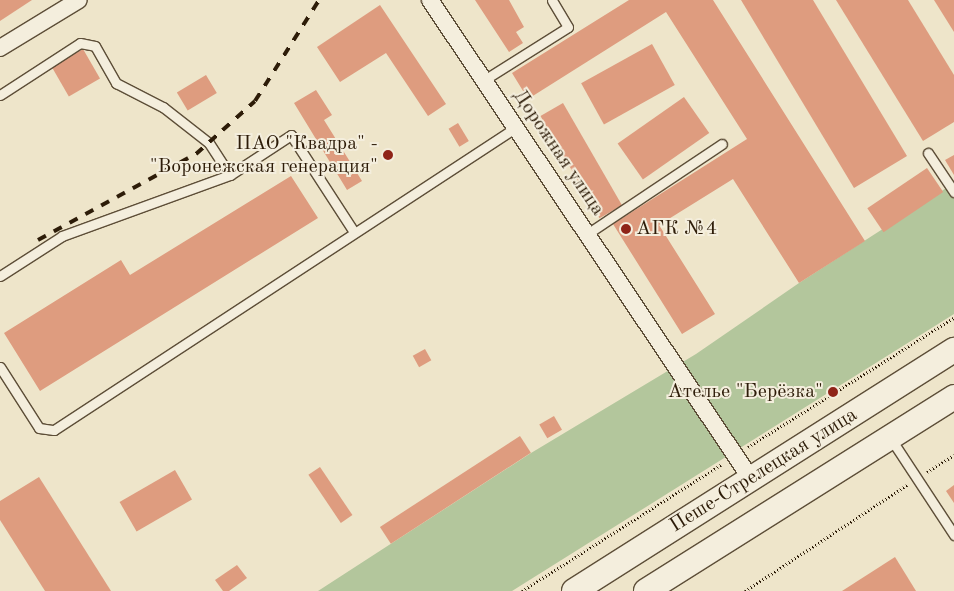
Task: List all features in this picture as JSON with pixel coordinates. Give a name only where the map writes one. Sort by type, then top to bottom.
[{"type":"main road","name":"Пеше-Стрелецкая улица","points":[[574,591],[954,350]]},
{"type":"main road","name":"Пеше-Стрелецкая улица","points":[[646,591],[954,397]]},
{"type":"street","points":[[0,48],[79,0]]},
{"type":"street","name":"Дорожная улица","points":[[430,0],[750,479]]},
{"type":"lane","points":[[484,80],[568,27],[552,0]]},
{"type":"lane","points":[[0,95],[80,43],[95,46],[116,83],[163,107],[209,143],[230,174]]},
{"type":"lane","points":[[0,367],[39,428],[54,430],[354,232],[516,128]]},
{"type":"lane","points":[[0,276],[62,236],[230,174],[291,135],[354,232]]},
{"type":"lane","points":[[587,234],[722,144]]},
{"type":"lane","points":[[928,153],[954,192]]},
{"type":"lane","points":[[890,438],[954,535]]},
{"type":"path","points":[[522,591],[954,318]]},
{"type":"path","points":[[744,591],[954,455]]},
{"type":"green space","points":[[954,183],[954,314],[512,591],[318,591],[531,453],[696,354],[799,283]]},
{"type":"building","points":[[0,0],[32,0],[0,21]]},
{"type":"building","points":[[475,0],[509,0],[524,27],[516,32],[523,43],[509,52]]},
{"type":"building","points":[[629,0],[713,0],[865,241],[799,283],[733,179],[659,225],[715,314],[682,334],[613,224],[747,139],[666,12],[528,99],[512,73]]},
{"type":"building","points":[[741,0],[813,0],[907,156],[854,188]]},
{"type":"building","points":[[836,0],[908,0],[954,75],[954,122],[923,141]]},
{"type":"building","points":[[934,0],[954,0],[954,32]]},
{"type":"building","points":[[380,5],[446,104],[428,116],[386,53],[340,82],[317,47]]},
{"type":"building","points":[[652,44],[675,85],[604,124],[581,83]]},
{"type":"building","points":[[83,49],[100,78],[69,96],[52,67]]},
{"type":"building","points":[[206,75],[217,93],[188,111],[177,93]]},
{"type":"building","points":[[316,90],[332,115],[324,120],[362,181],[347,190],[294,103]]},
{"type":"building","points":[[684,97],[709,133],[643,180],[618,143]]},
{"type":"building","points":[[563,103],[622,205],[599,218],[540,116]]},
{"type":"building","points":[[458,123],[469,141],[459,147],[449,129]]},
{"type":"building","points":[[954,155],[954,175],[945,160]]},
{"type":"building","points":[[927,168],[943,192],[884,232],[867,208]]},
{"type":"building","points":[[291,176],[318,218],[40,391],[4,333],[121,260],[130,275]]},
{"type":"building","points":[[425,349],[431,360],[419,367],[413,356]]},
{"type":"building","points":[[554,416],[562,430],[547,438],[539,424]]},
{"type":"building","points":[[520,436],[531,453],[391,544],[380,527]]},
{"type":"building","points":[[320,467],[352,515],[341,523],[308,475]]},
{"type":"building","points":[[175,470],[192,499],[137,531],[120,502]]},
{"type":"building","points":[[39,477],[111,591],[45,591],[0,520],[0,501]]},
{"type":"building","points":[[954,485],[954,503],[946,491]]},
{"type":"building","points":[[895,557],[916,591],[842,591]]},
{"type":"building","points":[[237,565],[247,578],[229,591],[223,591],[215,580]]},
{"type":"railway","points":[[38,240],[196,154],[255,101],[319,0]]},
{"type":"place","name":"ПАО \"Квадра\" - \"Воронежская генерация\"","points":[[388,155]]},
{"type":"place","name":"АГК №4","points":[[626,229]]},
{"type":"place","name":"Ателье \"Берёзка\"","points":[[833,392]]}]
